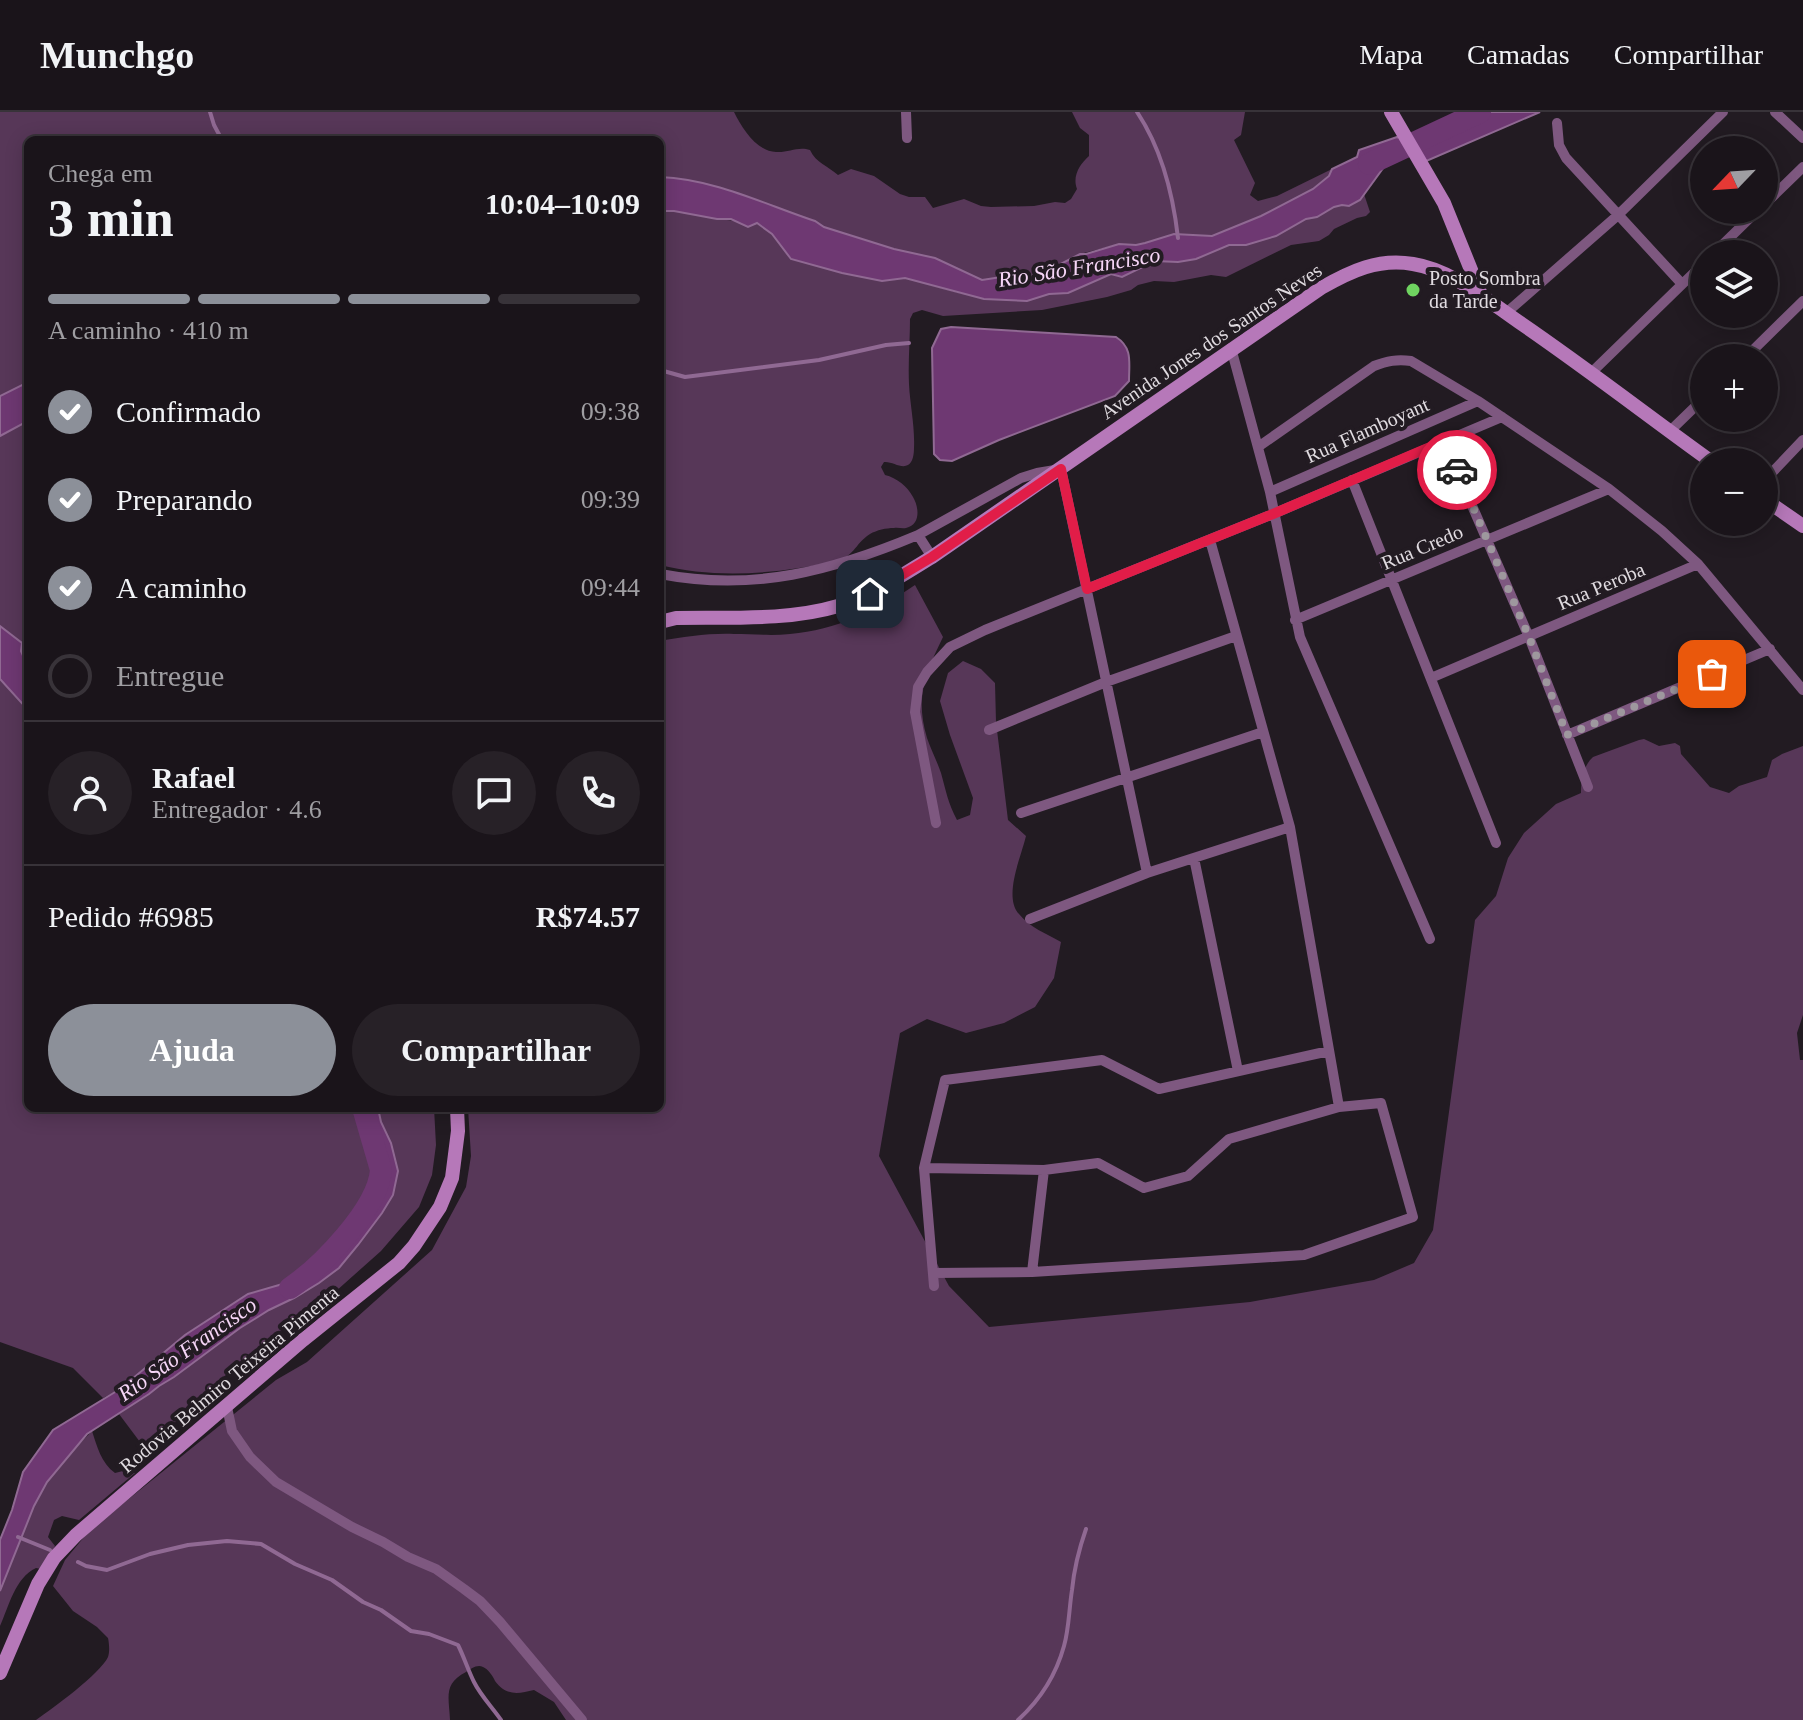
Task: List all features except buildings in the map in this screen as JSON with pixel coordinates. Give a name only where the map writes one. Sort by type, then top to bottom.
[{"type":"main road","points":[[1391,112],[1444,203],[1482,297]]},
{"type":"main road","name":"Avenida Jones dos Santos Neves","points":[[1061,469],[1231,348],[1331,282],[1351,271],[1382,263],[1411,263],[1438,270],[1506,313],[1693,448]]},
{"type":"main road","points":[[664,621],[802,614],[838,606],[870,594],[932,557],[1061,469]]},
{"type":"main road","points":[[1778,509],[1803,526]]},
{"type":"main road","name":"Rodovia Belmiro Teixeira Pimenta","points":[[0,1673],[38,1584],[54,1558],[76,1535],[303,1340],[399,1263],[414,1246],[440,1207],[452,1178],[457,1112]]},
{"type":"street","points":[[906,112],[907,138]]},
{"type":"street","points":[[1506,313],[1617,216],[1723,112]]},
{"type":"street","points":[[1775,112],[1803,138]]},
{"type":"street","points":[[1557,123],[1559,145],[1566,158],[1682,284]]},
{"type":"street","points":[[1778,191],[1803,167]]},
{"type":"street","points":[[1727,240],[1744,224]]},
{"type":"street","points":[[1591,373],[1690,276]]},
{"type":"street","points":[[1759,344],[1803,301]]},
{"type":"street","points":[[1231,348],[1270,492],[1295,620],[1306,653],[1430,939]]},
{"type":"street","points":[[1258,447],[1374,366],[1400,359],[1411,361],[1478,401],[1609,489],[1662,531],[1698,564],[1803,690]]},
{"type":"street","name":"Rua Flamboyant","points":[[1270,492],[1478,401]]},
{"type":"street","points":[[1670,431],[1690,412]]},
{"type":"street","points":[[936,823],[915,712],[918,687],[950,647],[1502,417]]},
{"type":"street","points":[[1778,466],[1803,440]]},
{"type":"street","points":[[1444,441],[1529,637],[1588,787]]},
{"type":"street","points":[[664,575],[694,579],[775,579],[841,565],[918,535],[1021,478],[1061,469],[1147,873]]},
{"type":"street","points":[[1352,480],[1496,843]]},
{"type":"street","name":"Rua Credo","points":[[1295,620],[1609,489]]},
{"type":"street","points":[[918,535],[932,557]]},
{"type":"street","points":[[1210,540],[1290,827],[1339,1107]]},
{"type":"street","name":"Rua Peroba","points":[[1431,678],[1698,564]]},
{"type":"street","points":[[989,730],[1106,682],[1236,636]]},
{"type":"street","points":[[1567,735],[1770,649]]},
{"type":"street","points":[[1021,813],[1263,732]]},
{"type":"street","points":[[1030,919],[1147,873],[1290,827]]},
{"type":"street","points":[[1194,858],[1238,1071]]},
{"type":"street","points":[[934,1286],[924,1168],[945,1080],[1102,1060],[1159,1089],[1329,1051]]},
{"type":"street","points":[[924,1168],[1044,1170],[1098,1163],[1144,1188],[1188,1176],[1229,1139],[1339,1107],[1381,1103],[1413,1217],[1304,1255],[1032,1272],[933,1273]]},
{"type":"street","points":[[1032,1272],[1044,1170]]},
{"type":"street","points":[[227,1407],[232,1431],[250,1457],[276,1482],[408,1557],[436,1569],[464,1589],[500,1622],[582,1720]]},
{"type":"shaded area","points":[[0,112],[734,112],[762,148],[776,152],[810,150],[838,175],[851,169],[874,176],[900,194],[925,197],[933,208],[964,199],[991,207],[1065,203],[1071,199],[1077,189],[1078,171],[1089,156],[1089,135],[1080,128],[1072,112],[1245,112],[1241,135],[1234,140],[1255,183],[1250,195],[1258,201],[1277,196],[1332,169],[1329,176],[1313,189],[1261,216],[1212,236],[1174,234],[1136,245],[1119,244],[1080,254],[1031,276],[982,280],[935,258],[894,249],[824,227],[786,211],[677,178],[664,177],[664,136],[24,136],[24,384],[0,396]]},
{"type":"shaded area","points":[[1364,194],[1370,212],[1366,216],[1334,229],[1319,241],[1291,245],[1226,277],[1211,275],[1174,282],[1154,281],[1107,297],[1042,310],[943,316],[922,310],[913,313],[910,319],[909,376],[913,455],[908,465],[884,462],[881,467],[885,475],[901,483],[913,497],[917,506],[914,523],[906,528],[876,531],[864,538],[846,557],[811,566],[767,572],[724,573],[664,566],[664,211],[757,223],[772,234],[791,259],[842,273],[882,281],[905,278],[959,293],[1027,301],[1049,294],[1068,293],[1111,274],[1122,277],[1155,261],[1196,259],[1229,245],[1246,245],[1276,236],[1296,223],[1360,200]]},
{"type":"shaded area","points":[[24,423],[24,658],[0,626],[0,436]]},
{"type":"shaded area","points":[[915,585],[943,637],[927,674],[922,710],[927,738],[957,820],[970,815],[973,798],[940,701],[948,673],[963,661],[981,669],[995,683],[996,722],[1008,820],[1026,836],[1013,887],[1015,907],[1028,923],[1061,942],[1054,978],[1035,1007],[1004,1023],[966,1033],[927,1019],[900,1033],[879,1156],[949,1286],[989,1327],[1250,1302],[1374,1280],[1414,1263],[1433,1230],[1475,920],[1496,896],[1508,858],[1524,833],[1556,804],[1581,793],[1583,774],[1593,757],[1639,740],[1659,746],[1675,743],[1710,787],[1729,793],[1739,786],[1767,777],[1772,760],[1803,746],[1803,1015],[1797,1033],[1800,1060],[1803,1060],[1803,1720],[566,1720],[554,1702],[534,1690],[508,1691],[499,1686],[487,1669],[479,1666],[459,1677],[451,1686],[450,1720],[36,1720],[86,1681],[109,1655],[108,1638],[73,1611],[53,1586],[65,1560],[89,1531],[276,1380],[307,1362],[432,1250],[466,1187],[471,1156],[468,1112],[664,1112],[664,640],[715,634],[783,635],[807,632],[840,624],[886,603]]},
{"type":"shaded area","points":[[0,679],[24,706],[24,1112],[358,1112],[365,1136],[385,1170],[385,1185],[367,1215],[323,1265],[286,1283],[248,1294],[185,1335],[120,1389],[103,1398],[73,1368],[0,1342]]},
{"type":"shaded area","points":[[379,1112],[434,1112],[436,1145],[432,1175],[419,1207],[381,1251],[317,1308],[228,1373],[151,1445],[140,1442],[119,1414],[240,1328],[319,1283],[339,1268],[382,1213],[393,1195],[398,1171],[391,1143]]},
{"type":"shaded area","points":[[92,1431],[100,1454],[110,1469],[115,1473],[135,1473],[79,1520],[62,1516],[54,1520],[48,1537],[55,1546],[41,1569],[36,1568],[18,1585],[0,1626],[0,1591],[34,1506],[47,1482]]},
{"type":"water","points":[[1458,112],[1540,112],[1424,162],[1408,138]]},
{"type":"water","points":[[1397,137],[1400,142],[1360,200],[1349,206],[1334,207],[1276,236],[1246,245],[1229,245],[1196,259],[1155,261],[1122,277],[1111,274],[1068,293],[1049,294],[1027,301],[984,299],[905,278],[882,281],[842,273],[791,259],[772,234],[757,223],[748,227],[731,219],[664,211],[664,177],[700,182],[739,193],[824,227],[935,258],[982,280],[1031,276],[1080,254],[1119,244],[1136,245],[1174,234],[1212,236],[1261,216],[1313,189],[1329,176],[1332,169],[1357,157],[1359,150]]},
{"type":"water","points":[[951,327],[1116,337],[1128,351],[1129,381],[1115,396],[952,461],[940,460],[934,454],[932,348],[941,329]]},
{"type":"water","points":[[24,384],[24,423],[0,436],[0,396]]},
{"type":"water","points":[[0,626],[22,643],[24,706],[0,679]]},
{"type":"water","points":[[358,1112],[379,1112],[398,1171],[393,1195],[358,1245],[339,1268],[319,1283],[240,1328],[174,1377],[87,1434],[47,1482],[34,1506],[0,1591],[0,1540],[23,1472],[53,1430],[120,1389],[185,1335],[248,1294],[286,1283],[323,1265],[367,1215],[385,1185],[385,1170],[365,1136]]},
{"type":"waterway","points":[[210,112],[220,136]]},
{"type":"waterway","points":[[1137,112],[1165,172],[1178,238]]},
{"type":"waterway","name":"Rio São Francisco","points":[[1369,164],[1480,112]]},
{"type":"waterway","points":[[664,371],[685,377],[819,360],[909,343]]},
{"type":"waterway","name":"Rio São Francisco","points":[[290,1288],[346,1236],[378,1185],[381,1170],[364,1112]]},
{"type":"waterway","points":[[1018,1720],[1046,1686],[1061,1657],[1075,1567],[1086,1529]]},
{"type":"waterway","points":[[18,1537],[50,1550]]},
{"type":"waterway","points":[[78,1562],[107,1570],[150,1554],[188,1545],[227,1541],[261,1544],[295,1564],[332,1580],[411,1631],[458,1645],[477,1687],[501,1720]]},
{"type":"way so far","points":[[1457,470],[1529,637],[1567,735],[1712,674]]},
{"type":"place","name":"Posto Sombra da Tarde","points":[[1413,290]]},
{"type":"route","points":[[870,594],[932,557],[1061,469],[1087,589],[1444,441],[1457,470]]}]
